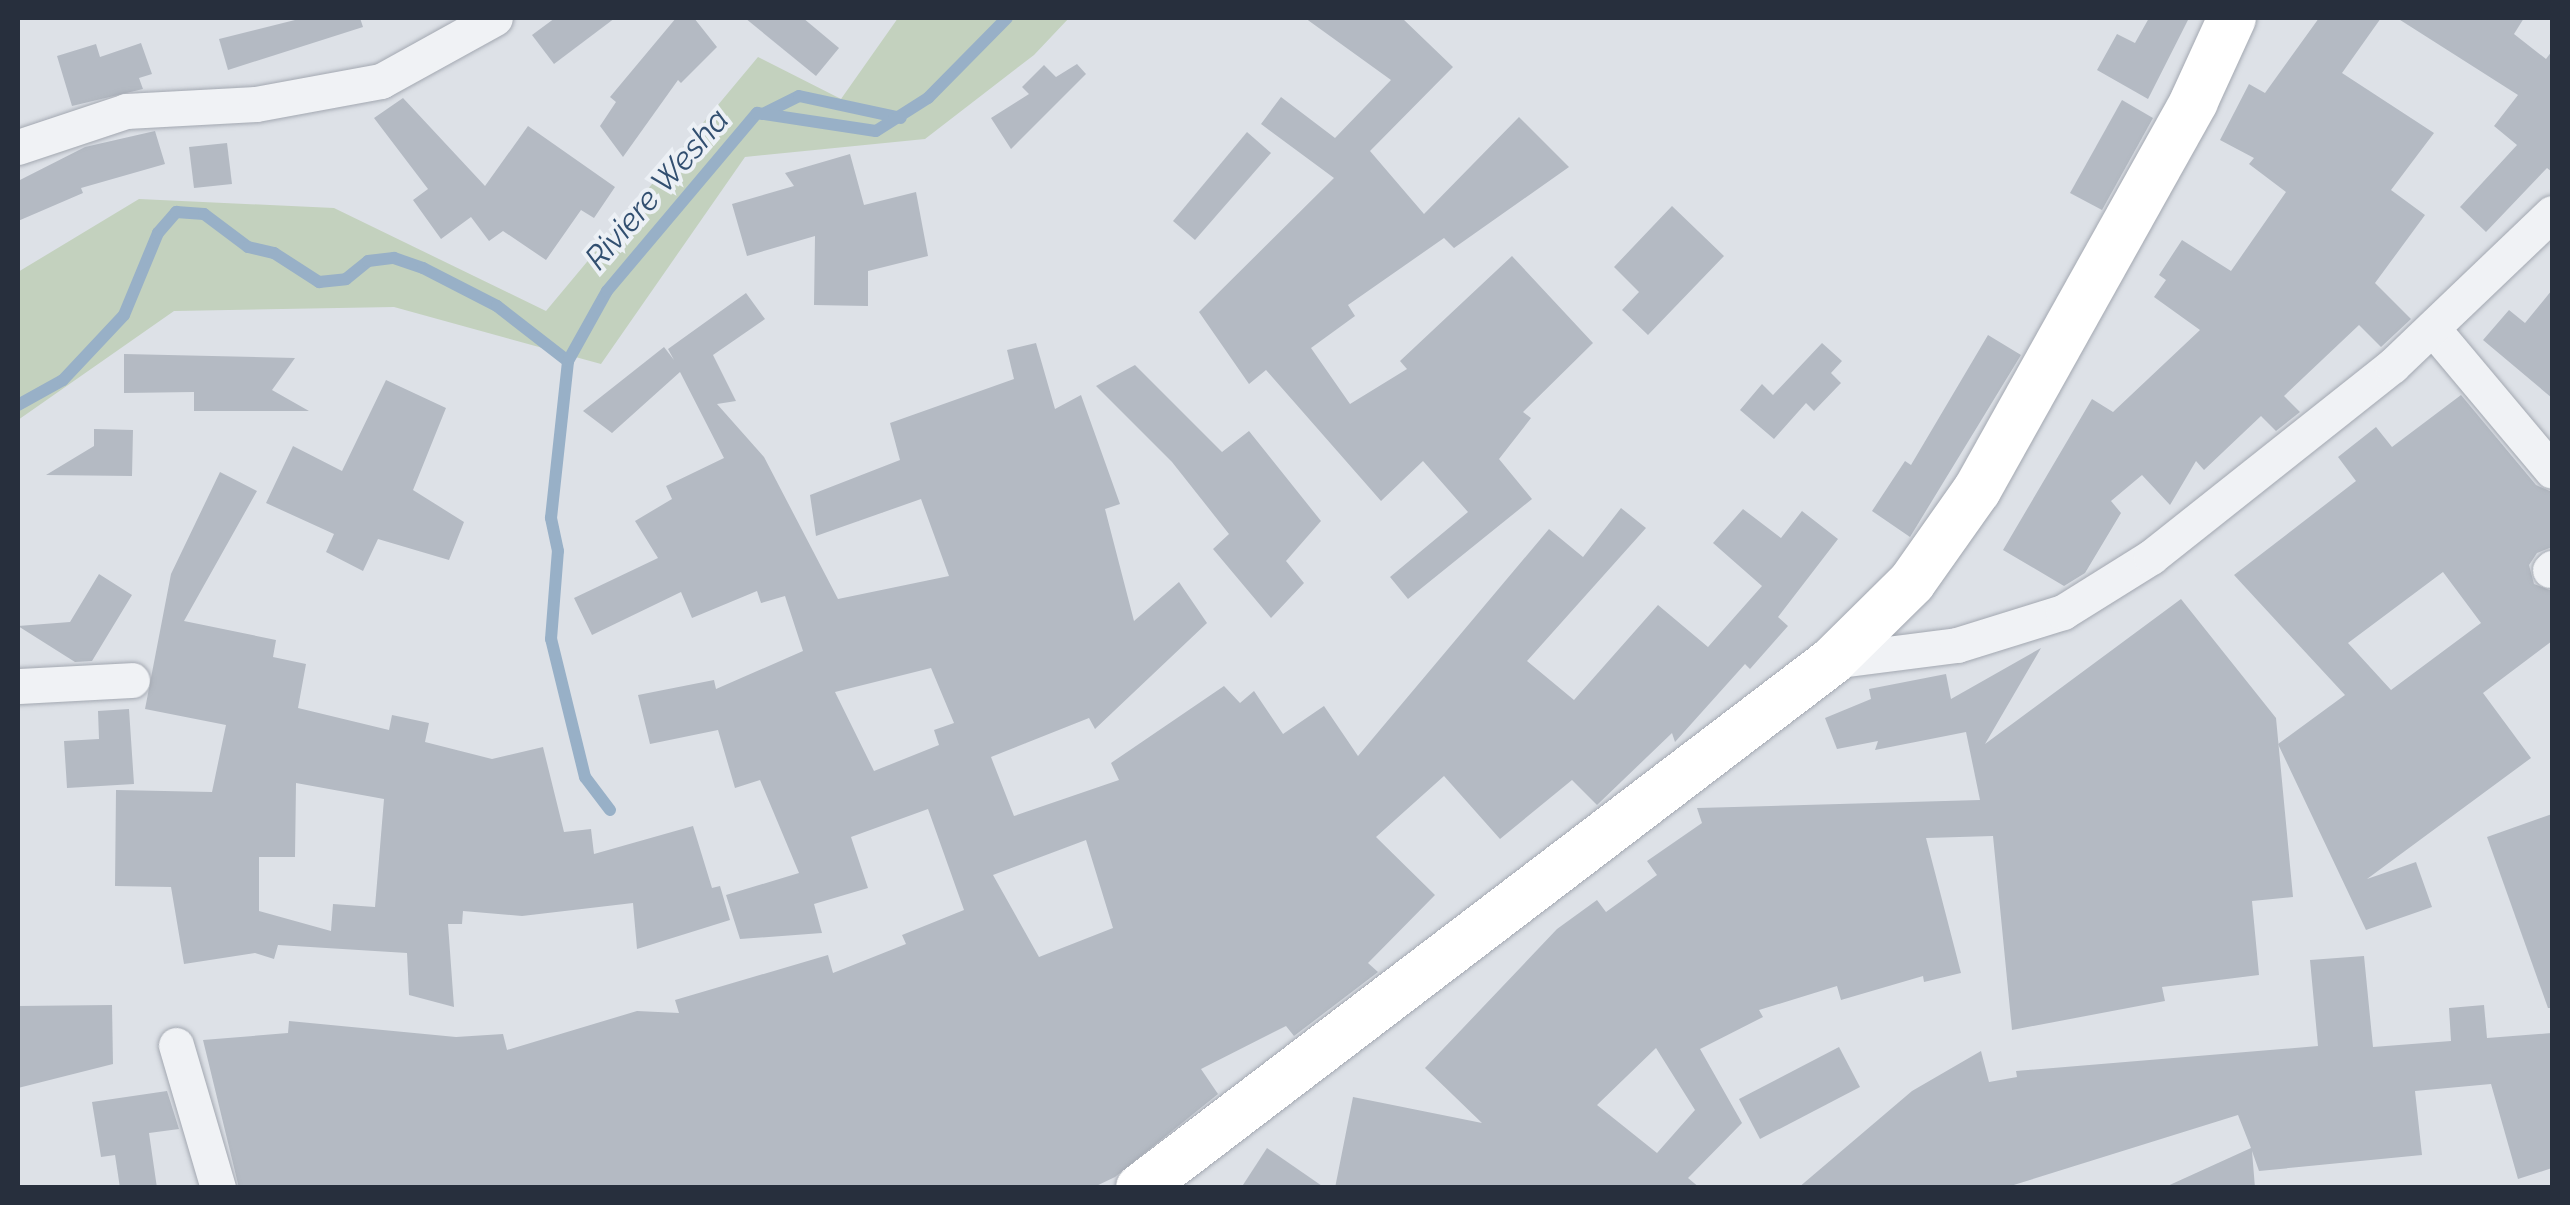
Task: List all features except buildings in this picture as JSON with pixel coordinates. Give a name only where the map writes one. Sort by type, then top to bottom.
[{"type":"street","points":[[18,147],[126,111],[256,104],[381,81],[495,18]]},
{"type":"street","points":[[1140,1188],[1832,660],[1912,582],[1978,490],[2194,101],[2232,18]]},
{"type":"street","points":[[1832,660],[1957,645],[2063,612],[2152,557],[2434,329],[2552,213]]},
{"type":"street","points":[[2434,329],[2552,470]]},
{"type":"street","points":[[18,686],[132,680]]},
{"type":"street","points":[[176,1045],[218,1188]]},
{"type":"green space","points":[[898,18],[1069,18],[1034,55],[925,139],[745,157],[601,364],[394,307],[174,311],[18,420],[18,272],[139,199],[334,208],[546,311],[758,57],[841,99]]},
{"type":"waterway","name":"Riviere Wesha","points":[[610,810],[585,777],[551,639],[558,551],[551,518],[568,361],[607,291],[757,113],[876,131],[928,98],[1007,18]]},
{"type":"waterway","name":"Riviere Wesha","points":[[763,114],[799,96],[901,118]]},
{"type":"waterway","name":"Riviere Wesha","points":[[18,405],[63,380],[124,315],[158,233],[176,212],[204,214],[248,247],[274,253],[319,282],[346,279],[368,261],[394,258],[423,268],[497,306],[568,361]]}]
